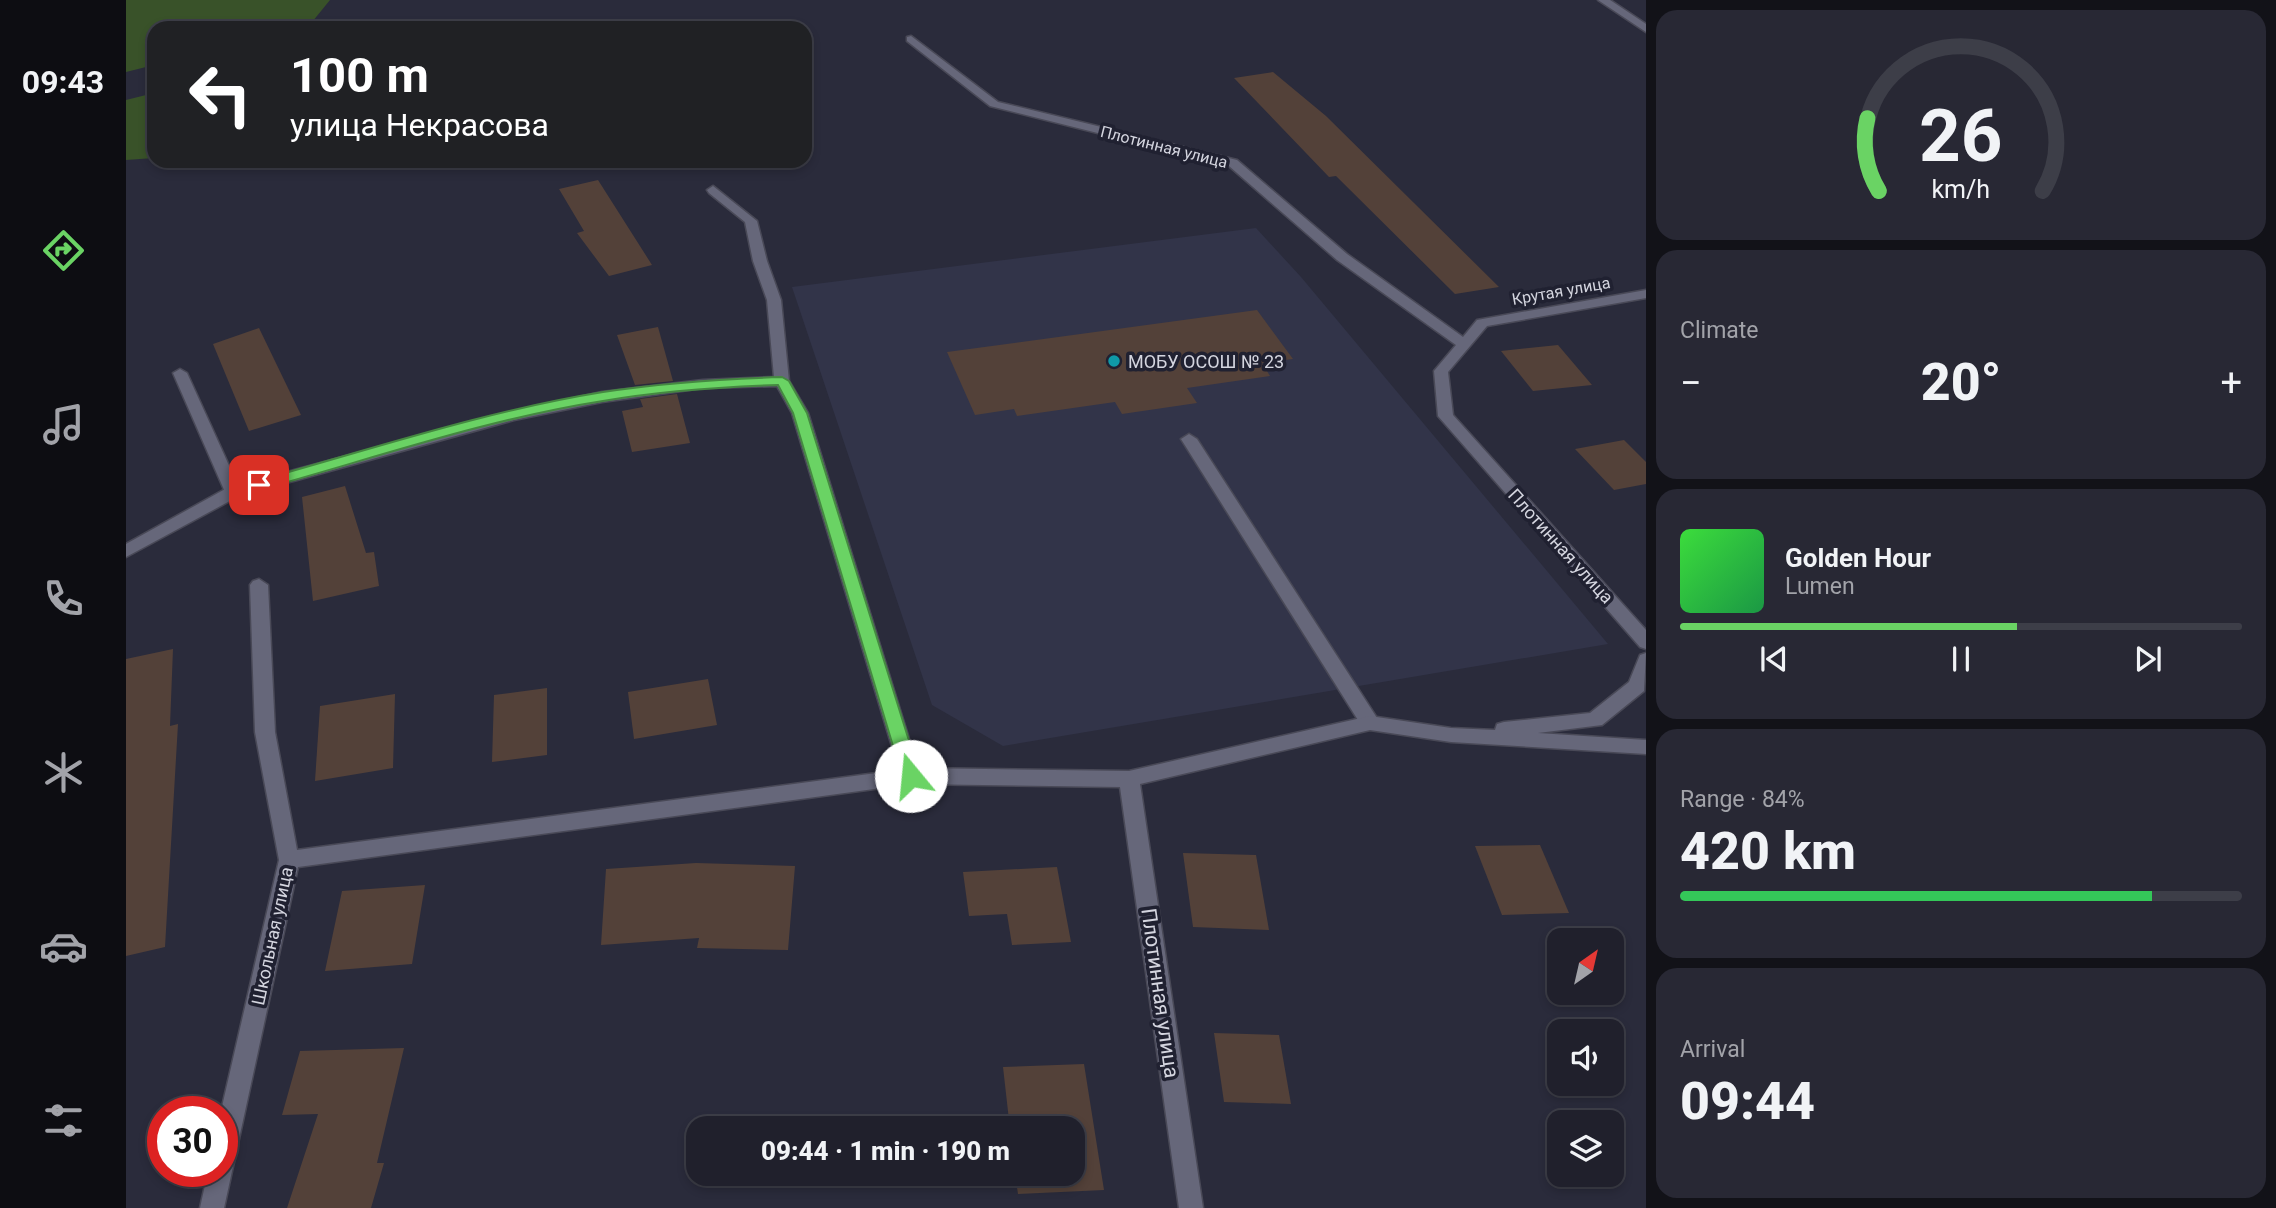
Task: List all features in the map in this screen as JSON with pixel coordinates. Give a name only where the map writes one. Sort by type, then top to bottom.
[{"type":"street","points":[[1603,0],[1646,29]]},
{"type":"street","name":"Плотинная улица","points":[[911,39],[994,104],[1233,163],[1342,257],[1464,344]]},
{"type":"street","points":[[713,190],[751,221],[760,261],[774,300],[782,381],[800,413],[911,776]]},
{"type":"street","name":"Крутая улица","points":[[1482,323],[1646,294]]},
{"type":"street","name":"Плотинная улица","points":[[1482,323],[1441,371],[1446,416],[1646,642]]},
{"type":"street","points":[[180,373],[233,492]]},
{"type":"street","points":[[126,551],[233,492],[512,416],[602,397],[703,384],[782,381]]},
{"type":"street","points":[[1189,439],[1370,723]]},
{"type":"street","name":"Школьная улица","points":[[236,1096],[289,860],[265,732],[259,585]]},
{"type":"street","points":[[1451,735],[1595,720],[1637,686],[1646,660]]},
{"type":"street","points":[[289,860],[911,776],[1129,779],[1370,723],[1451,735],[1646,747]]},
{"type":"street","name":"Плотинная улица","points":[[1129,779],[1191,1208]]},
{"type":"street","points":[[212,1208],[217,1187]]},
{"type":"shaded area","points":[[1256,228],[1301,277],[1608,644],[1003,746],[932,705],[792,287]]},
{"type":"green space","points":[[126,0],[330,0],[313,21],[147,21],[147,67],[126,72]]},
{"type":"green space","points":[[147,95],[147,158],[126,160],[126,100]]},
{"type":"building","points":[[1273,72],[1326,116],[1499,287],[1455,294],[1336,176],[1329,177],[1234,78]]},
{"type":"building","points":[[598,180],[652,265],[609,276],[577,233],[584,231],[559,189]]},
{"type":"building","name":"МОБУ ОСОШ № 23","points":[[1257,310],[1293,359],[1262,363],[1270,376],[1187,388],[1197,403],[1122,414],[1115,402],[1017,416],[1014,409],[975,415],[947,352]]},
{"type":"building","points":[[658,327],[673,381],[635,385],[617,335]]},
{"type":"building","points":[[259,328],[301,415],[249,431],[213,344]]},
{"type":"building","points":[[1558,345],[1592,385],[1533,391],[1501,351]]},
{"type":"building","points":[[677,394],[690,443],[632,452],[622,411],[643,407],[640,399]]},
{"type":"building","points":[[1624,440],[1646,462],[1646,484],[1614,490],[1575,449]]},
{"type":"building","points":[[345,486],[366,553],[374,552],[379,586],[313,601],[302,497]]},
{"type":"building","points":[[173,649],[170,726],[178,724],[165,947],[126,956],[126,659]]},
{"type":"building","points":[[708,679],[717,725],[634,739],[628,692]]},
{"type":"building","points":[[547,688],[547,755],[492,762],[494,695]]},
{"type":"building","points":[[395,694],[393,768],[315,781],[320,706]]},
{"type":"building","points":[[1540,845],[1569,913],[1502,915],[1475,846]]},
{"type":"building","points":[[1183,853],[1256,855],[1269,930],[1193,927]]},
{"type":"building","points":[[696,863],[795,866],[788,950],[697,948],[699,938],[601,945],[606,869]]},
{"type":"building","points":[[1057,867],[1071,942],[1012,945],[1007,914],[969,916],[963,872]]},
{"type":"building","points":[[425,885],[412,964],[325,971],[342,891]]},
{"type":"building","points":[[1214,1033],[1279,1035],[1291,1104],[1224,1102]]},
{"type":"building","points":[[404,1048],[377,1163],[384,1163],[371,1208],[287,1208],[318,1114],[282,1115],[300,1051]]},
{"type":"building","points":[[1084,1064],[1104,1190],[1018,1194],[1017,1186],[1085,1186],[1085,1116],[1009,1116],[1003,1067]]},
{"type":"place","name":"МОБУ ОСОШ № 23","points":[[1114,361]]},
{"type":"route","points":[[259,485],[512,416],[602,397],[703,384],[782,381],[800,413],[911,776]]}]
